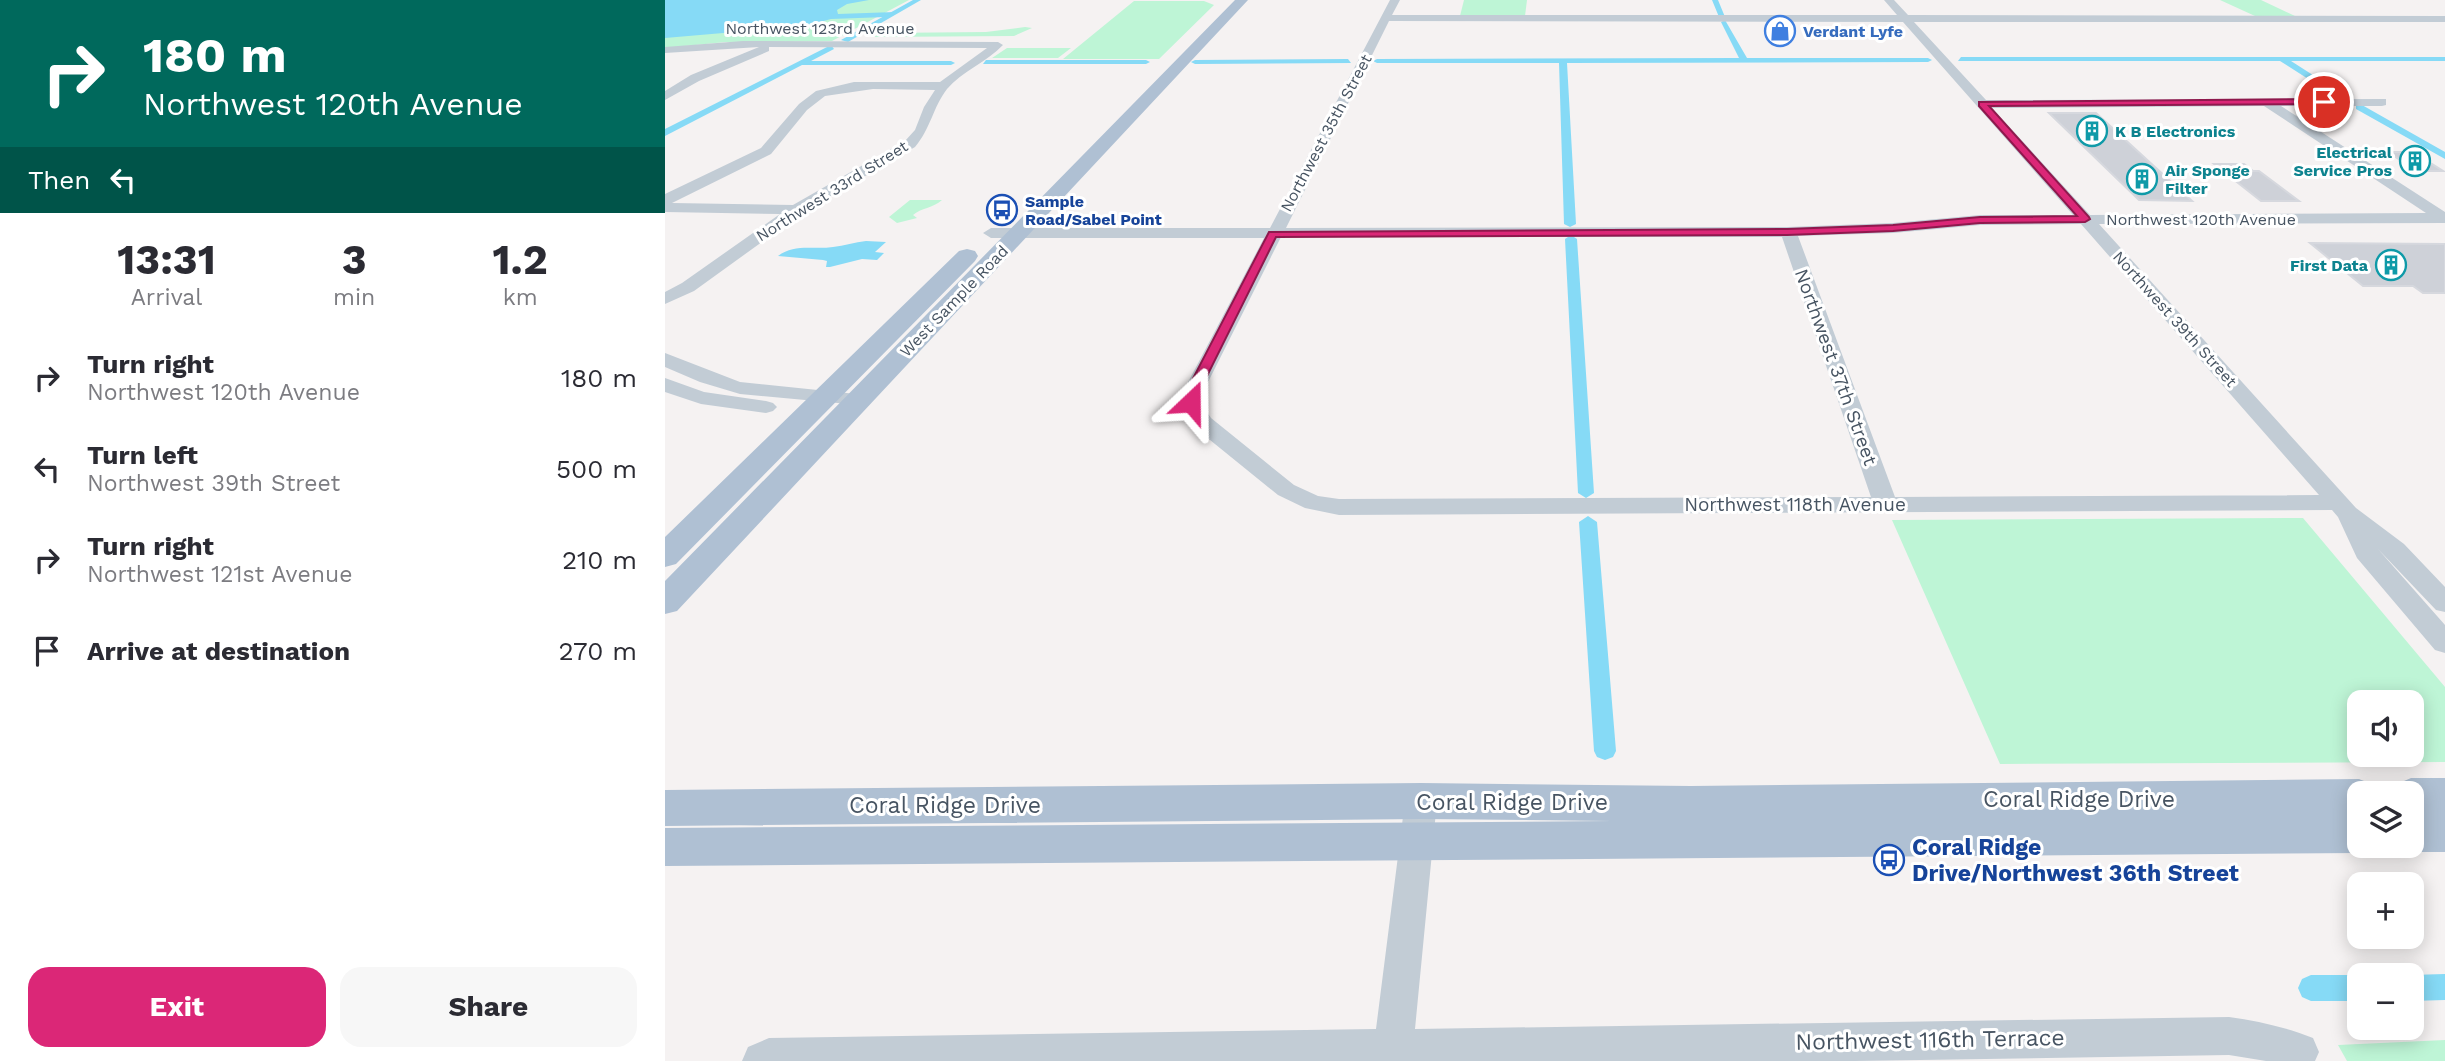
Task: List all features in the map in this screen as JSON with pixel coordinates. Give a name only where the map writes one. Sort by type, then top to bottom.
[{"type":"main road","points":[[1059,165],[1226,0]]},
{"type":"main road","name":"West Sample Road","points":[[665,556],[1018,233],[1243,0]]},
{"type":"main road","name":"West Sample Road","points":[[665,601],[834,400],[1041,183]]},
{"type":"main road","points":[[2424,796],[2445,796]]},
{"type":"main road","name":"Coral Ridge Drive","points":[[665,847],[1418,821],[1691,804],[2347,797]]},
{"type":"main road","points":[[1917,837],[1961,819],[1974,810],[1980,799]]},
{"type":"main road","name":"Coral Ridge Drive","points":[[665,808],[1418,821],[1917,837],[2347,834]]},
{"type":"main road","points":[[2424,833],[2445,833]]},
{"type":"street","name":"Northwest 35th Street","points":[[1262,471],[1202,422],[1191,402],[1195,388],[1273,234],[1395,0]]},
{"type":"street","name":"Northwest 39th Street","points":[[1889,0],[2343,507],[2395,550],[2445,603]]},
{"type":"street","points":[[1385,18],[2445,19]]},
{"type":"street","name":"Northwest 123rd Avenue","points":[[665,50],[714,45],[975,43]]},
{"type":"street","name":"Northwest 33rd Street","points":[[665,288],[778,210],[886,150],[904,131],[915,104],[981,48],[975,43]]},
{"type":"street","points":[[665,96],[695,78],[775,44]]},
{"type":"street","points":[[667,78],[695,78]]},
{"type":"street","points":[[665,200],[775,144],[796,114],[820,92],[830,89],[936,86]]},
{"type":"street","name":"Northwest 33rd Street","points":[[665,299],[688,286],[796,210],[902,150],[921,131],[936,86]]},
{"type":"street","points":[[1982,104],[2324,102]]},
{"type":"street","points":[[2267,103],[2444,218]]},
{"type":"street","points":[[886,150],[902,150]]},
{"type":"street","points":[[718,156],[748,159]]},
{"type":"street","points":[[665,207],[796,210]]},
{"type":"street","name":"Northwest 120th Avenue","points":[[991,233],[1787,232],[1893,228],[1980,220],[2444,218]]},
{"type":"street","name":"Northwest 37th Street","points":[[1787,232],[1885,503]]},
{"type":"street","points":[[665,359],[704,378],[749,389],[834,400]]},
{"type":"street","points":[[665,384],[676,390],[725,402],[834,400]]},
{"type":"street","name":"Northwest 118th Avenue","points":[[1262,471],[1286,490],[1313,503],[1339,507],[1885,503],[2343,507]]},
{"type":"street","name":"Northwest 39th Street","points":[[2343,507],[2366,552],[2445,643]]},
{"type":"street","points":[[1393,1055],[1418,821]]},
{"type":"street","name":"Northwest 116th Terrace","points":[[762,1061],[769,1058],[1856,1051],[2229,1036],[2268,1042],[2299,1052]]},
{"type":"green space","points":[[665,0],[909,0],[832,41],[726,42],[665,48]]},
{"type":"green space","points":[[1464,0],[1527,0],[1525,16],[1460,16]]},
{"type":"green space","points":[[2220,0],[2261,0],[2295,16],[2255,16]]},
{"type":"green space","points":[[1134,1],[1204,1],[1214,5],[1159,59],[1063,59]]},
{"type":"green space","points":[[1032,28],[1014,36],[874,37],[881,33],[986,32]]},
{"type":"green space","points":[[1007,48],[1071,48],[1058,58],[992,58]]},
{"type":"green space","points":[[910,200],[942,200],[913,215],[917,218],[897,223],[889,217]]},
{"type":"green space","points":[[2303,518],[2445,687],[2445,762],[2424,762],[2424,690],[2347,690],[2347,762],[2000,764],[1892,520]]},
{"type":"green space","points":[[2445,1040],[2445,1061],[2347,1061],[2338,1045]]},
{"type":"water","points":[[665,0],[869,0],[847,4],[837,10],[838,14],[895,12],[886,17],[831,19],[805,26],[665,38]]},
{"type":"water","points":[[866,241],[886,242],[875,252],[884,253],[877,260],[862,259],[826,267],[827,261],[823,260],[778,256],[798,248],[833,247]]},
{"type":"building","points":[[2049,113],[2096,113],[2192,201],[2139,200]]},
{"type":"building","name":"Electrical Service Pros","points":[[2388,152],[2413,152],[2443,171],[2417,171]]},
{"type":"building","points":[[2214,164],[2244,164],[2253,171],[2259,171],[2299,201],[2261,201]]},
{"type":"building","name":"First Data","points":[[2310,243],[2445,244],[2445,293],[2423,293],[2413,286],[2363,286]]},
{"type":"waterway","points":[[845,40],[918,0]]},
{"type":"waterway","points":[[1715,0],[1722,15]]},
{"type":"waterway","points":[[1725,22],[1744,60]]},
{"type":"waterway","points":[[665,133],[831,47]]},
{"type":"waterway","points":[[1961,59],[2282,59]]},
{"type":"waterway","points":[[2282,59],[2445,59]]},
{"type":"waterway","points":[[2282,59],[2341,97]]},
{"type":"waterway","points":[[1377,61],[1928,60]]},
{"type":"waterway","points":[[1195,62],[1348,61]]},
{"type":"waterway","points":[[1563,61],[1570,224]]},
{"type":"waterway","points":[[986,62],[1146,62]]},
{"type":"waterway","points":[[804,63],[951,63]]},
{"type":"waterway","points":[[2359,107],[2445,156]]},
{"type":"waterway","points":[[1571,239],[1586,493]]},
{"type":"waterway","points":[[1588,522],[1605,751]]},
{"type":"waterway","points":[[2424,988],[2445,987]]},
{"type":"waterway","points":[[2311,988],[2347,988]]},
{"type":"place","name":"Verdant Lyfe","points":[[1780,31]]},
{"type":"place","name":"K B Electronics","points":[[2092,131]]},
{"type":"place","name":"Electrical Service Pros","points":[[2415,161]]},
{"type":"place","name":"Air Sponge Filter","points":[[2142,179]]},
{"type":"place","name":"Sample Road/Sabel Point","points":[[1002,210]]},
{"type":"place","name":"First Data","points":[[2391,265]]},
{"type":"place","name":"Coral Ridge Drive/Northwest 36th Street","points":[[1889,860]]},
{"type":"route","points":[[1191,402],[1195,388],[1273,234],[1787,232],[1893,228],[1980,220],[2085,219],[1982,104],[2324,102]]}]
